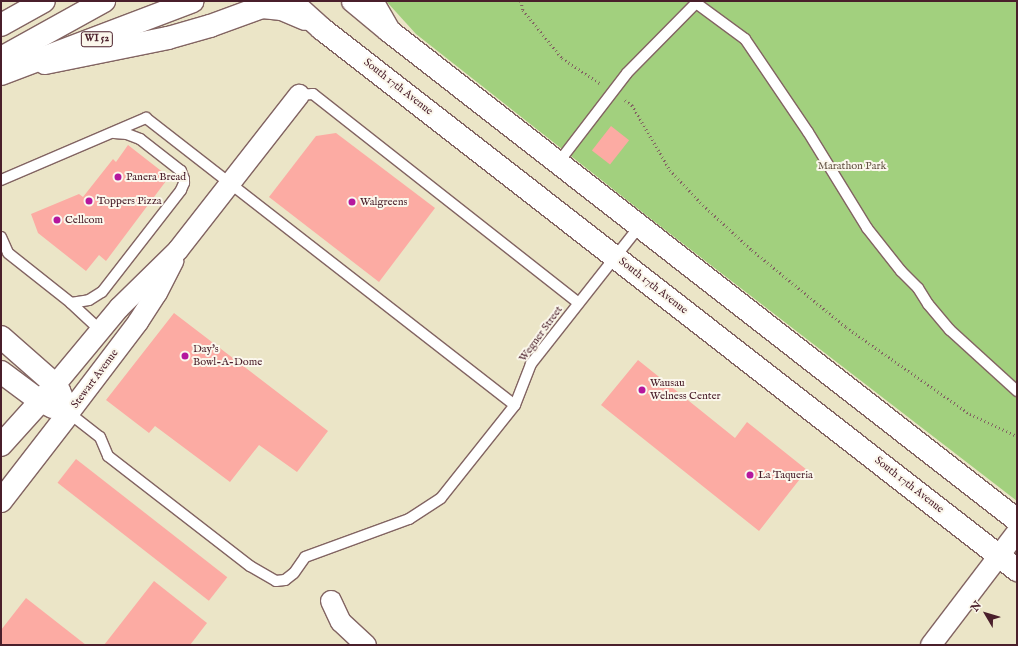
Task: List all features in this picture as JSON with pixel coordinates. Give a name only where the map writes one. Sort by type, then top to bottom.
[{"type":"main road","points":[[1,25],[44,1]]},
{"type":"main road","points":[[7,66],[104,1]]},
{"type":"main road","name":"WI 52","points":[[7,66],[193,1]]},
{"type":"main road","name":"South 17th Avenue","points":[[291,1],[322,28],[1017,570]]},
{"type":"main road","points":[[353,1],[388,31],[1017,520]]},
{"type":"main road","points":[[372,1],[388,31]]},
{"type":"main road","points":[[7,66],[82,57],[162,39],[210,26],[262,7],[275,7],[286,10],[322,28]]},
{"type":"main road","points":[[1,337],[48,393],[69,413]]},
{"type":"main road","points":[[1,372],[48,393]]},
{"type":"main road","name":"Stewart Avenue","points":[[1,445],[48,393]]},
{"type":"main road","name":"Stewart Avenue","points":[[1,501],[69,413]]},
{"type":"street","name":"Stewart Avenue","points":[[48,393],[100,330],[144,282],[178,250],[299,95]]},
{"type":"street","name":"Stewart Avenue","points":[[69,413],[138,322],[157,293],[178,250]]},
{"type":"street","points":[[931,645],[1017,532]]},
{"type":"street","points":[[331,602],[341,622],[366,645]]},
{"type":"lane","points":[[558,163],[612,92],[646,52],[696,2],[745,39],[808,132],[872,234],[901,271],[918,288],[928,304],[950,330],[1017,391]]},
{"type":"lane","points":[[299,95],[313,94],[579,303]]},
{"type":"lane","points":[[1,180],[146,118],[515,405]]},
{"type":"lane","points":[[71,303],[89,300],[98,295],[105,288],[181,190],[184,183],[181,171],[140,139],[128,134],[111,133]]},
{"type":"lane","name":"Wegner Street","points":[[69,413],[100,437],[108,456],[263,574],[276,581],[285,580],[294,573],[305,557],[409,519],[441,498],[515,405],[531,364],[639,227]]},
{"type":"lane","points":[[1,237],[8,253],[63,296],[100,330]]},
{"type":"path","points":[[521,1],[523,10],[562,58],[632,105],[670,170],[703,205],[752,250],[846,327],[970,414],[1017,436]]},
{"type":"green space","name":"Marathon Park","points":[[386,1],[1017,1],[1017,501],[651,219],[416,34]]},
{"type":"building","points":[[611,126],[629,140],[610,165],[592,150]]},
{"type":"building","name":"Walgreens","points":[[336,133],[435,208],[379,282],[269,197],[316,136]]},
{"type":"building","points":[[128,145],[169,177],[106,261],[99,255],[86,271],[38,233],[31,214],[79,194],[83,197],[113,159],[116,162]]},
{"type":"building","name":"Day's Bowl-A-Dome","points":[[174,313],[328,431],[297,472],[259,445],[230,482],[155,426],[149,433],[106,400]]},
{"type":"building","points":[[638,360],[735,438],[747,422],[807,470],[759,531],[601,405]]},
{"type":"building","points":[[76,459],[227,577],[209,601],[58,483]]},
{"type":"building","points":[[154,581],[207,623],[190,645],[104,645]]},
{"type":"building","points":[[26,598],[86,645],[1,645],[1,630]]},
{"type":"place","name":"Panera Bread","points":[[118,177]]},
{"type":"place","name":"Toppers Pizza","points":[[89,201]]},
{"type":"place","name":"Walgreens","points":[[352,202]]},
{"type":"place","name":"Cellcom","points":[[57,220]]},
{"type":"place","name":"Day's Bowl-A-Dome","points":[[185,356]]},
{"type":"place","name":"Wausau Welness Center","points":[[642,390]]},
{"type":"place","name":"La Taqueria","points":[[750,475]]}]
